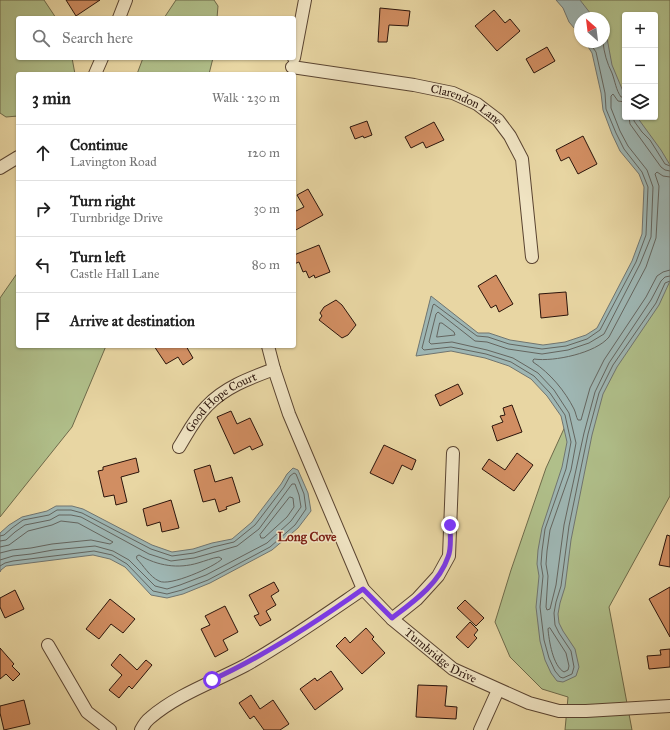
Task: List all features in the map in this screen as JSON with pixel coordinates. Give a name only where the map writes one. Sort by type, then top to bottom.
[{"type":"street","points":[[120,16],[126,0]]},
{"type":"street","points":[[296,48],[305,0]]},
{"type":"street","points":[[96,72],[101,60]]},
{"type":"street","name":"Clarendon Lane","points":[[293,64],[453,93],[477,104],[498,120],[510,136],[522,159],[532,257]]},
{"type":"street","points":[[0,168],[16,158]]},
{"type":"street","name":"Turnbridge Drive","points":[[269,348],[289,414],[363,589],[392,618],[453,669],[529,703],[559,711],[586,711],[670,706]]},
{"type":"street","name":"Good Hope Court","points":[[179,447],[206,406],[244,380],[274,369]]},
{"type":"street","points":[[392,618],[417,599],[433,582],[449,556],[454,453]]},
{"type":"street","points":[[141,730],[149,719],[171,703],[212,680],[244,665],[297,634],[363,589]]},
{"type":"street","points":[[48,645],[87,712],[110,730]]},
{"type":"street","points":[[480,730],[498,690]]},
{"type":"green space","points":[[0,0],[44,0],[55,16],[16,16],[16,60],[72,60],[75,72],[16,72],[16,116],[6,117],[0,113]]},
{"type":"green space","points":[[176,0],[214,0],[218,6],[217,16],[165,16]]},
{"type":"green space","points":[[567,0],[670,0],[670,496],[609,607],[632,730],[565,730],[568,697],[542,689],[510,657],[495,622],[546,468],[599,352],[662,198],[633,138],[626,120],[658,120],[658,12],[622,12],[622,109],[604,61],[604,48],[610,48],[610,12],[576,12]]},
{"type":"green space","points":[[142,60],[212,60],[210,72],[138,72]]},
{"type":"green space","points":[[16,275],[16,348],[105,348],[72,427],[0,517],[0,298]]},
{"type":"water","points":[[556,0],[580,0],[589,12],[574,12],[574,28],[569,22],[563,8]]},
{"type":"water","points":[[589,48],[609,48],[612,65],[622,89],[622,120],[639,120],[670,165],[670,281],[659,305],[617,367],[603,394],[592,435],[571,540],[565,587],[558,614],[559,623],[575,649],[579,667],[576,676],[563,682],[557,681],[551,673],[545,660],[540,641],[536,607],[539,576],[537,564],[538,550],[542,528],[562,467],[567,442],[561,416],[547,396],[531,379],[509,366],[485,358],[451,351],[416,356],[431,296],[478,333],[489,333],[510,340],[543,345],[565,342],[586,335],[597,328],[632,261],[642,234],[644,187],[639,174],[620,151],[612,134],[603,110],[601,93],[592,53]]},
{"type":"water","points":[[293,468],[298,470],[308,493],[311,511],[298,528],[272,550],[210,583],[183,594],[167,598],[151,595],[125,567],[110,559],[93,555],[6,566],[0,572],[0,533],[22,517],[47,511],[56,506],[72,506],[83,509],[152,545],[172,552],[193,549],[232,539],[252,522]]},
{"type":"building","points":[[66,0],[100,0],[76,16]]},
{"type":"building","points":[[380,8],[410,11],[408,26],[389,25],[387,42],[378,42]]},
{"type":"building","points":[[494,10],[505,23],[510,19],[520,31],[497,51],[475,26]]},
{"type":"building","points":[[547,47],[555,61],[534,73],[526,59]]},
{"type":"building","points":[[367,121],[372,135],[355,139],[350,127]]},
{"type":"building","points":[[434,122],[444,140],[426,148],[423,142],[411,148],[405,137]]},
{"type":"building","points":[[583,136],[597,164],[578,174],[569,157],[561,161],[556,150]]},
{"type":"building","points":[[308,189],[323,215],[296,230],[296,211],[304,207],[297,195]]},
{"type":"building","points":[[319,245],[330,272],[315,278],[314,275],[309,278],[306,271],[303,272],[299,262],[296,263],[296,254]]},
{"type":"building","points":[[496,275],[513,304],[499,312],[496,305],[491,308],[478,286]]},
{"type":"building","points":[[566,292],[568,315],[541,318],[539,294]]},
{"type":"building","points":[[336,300],[342,305],[356,325],[348,335],[342,338],[319,320],[322,316],[320,313],[324,307]]},
{"type":"building","points":[[155,348],[187,348],[193,358],[183,365],[178,357],[166,364]]},
{"type":"building","points":[[458,384],[463,394],[440,406],[435,395]]},
{"type":"building","points":[[512,405],[522,432],[497,441],[492,426],[503,422],[500,416],[505,415],[503,408]]},
{"type":"building","points":[[231,411],[237,424],[250,418],[263,445],[252,450],[250,446],[234,454],[217,417]]},
{"type":"building","points":[[384,445],[416,460],[412,470],[402,465],[393,484],[370,473]]},
{"type":"building","points":[[517,453],[533,465],[514,491],[482,469],[489,459],[505,470]]},
{"type":"building","points":[[136,458],[139,472],[121,477],[127,502],[116,505],[114,495],[104,497],[98,471],[103,470],[103,467]]},
{"type":"building","points":[[210,465],[215,482],[232,477],[240,502],[226,507],[227,509],[219,512],[215,499],[203,502],[194,470]]},
{"type":"building","points":[[171,500],[179,528],[162,532],[160,522],[147,526],[143,509]]},
{"type":"building","points":[[667,535],[670,536],[670,567],[659,565]]},
{"type":"building","points":[[274,582],[279,591],[271,596],[276,605],[266,611],[271,620],[260,626],[254,616],[259,614],[249,595]]},
{"type":"building","points":[[670,587],[670,637],[649,599]]},
{"type":"building","points":[[15,590],[24,609],[5,618],[0,607],[0,598]]},
{"type":"building","points":[[110,599],[135,619],[123,633],[111,624],[99,639],[86,629]]},
{"type":"building","points":[[465,600],[484,618],[476,626],[457,608]]},
{"type":"building","points":[[225,606],[238,632],[223,640],[228,650],[215,657],[201,629],[210,625],[205,616]]},
{"type":"building","points":[[470,622],[478,630],[474,635],[477,638],[468,648],[456,637]]},
{"type":"building","points":[[366,628],[374,637],[372,639],[385,653],[362,674],[336,646],[345,637],[350,643]]},
{"type":"building","points":[[0,648],[14,664],[12,666],[20,674],[13,681],[6,674],[0,679]]},
{"type":"building","points":[[670,649],[670,667],[649,669],[647,656],[661,655],[660,650]]},
{"type":"building","points":[[120,654],[137,670],[146,660],[152,665],[132,689],[129,686],[119,698],[109,690],[122,675],[111,665]]},
{"type":"building","points":[[331,671],[343,689],[315,710],[300,689],[315,678],[317,681]]},
{"type":"building","points":[[418,685],[447,686],[445,706],[457,707],[456,719],[416,717]]},
{"type":"building","points":[[251,695],[260,709],[273,700],[289,724],[280,730],[264,730],[254,716],[250,719],[239,703]]},
{"type":"building","points":[[24,700],[30,724],[4,730],[0,706]]},
{"type":"district","name":"Long Cove","points":[[307,536]]},
{"type":"route","points":[[212,680],[244,665],[303,630],[363,589],[392,618],[417,599],[438,576],[449,556],[450,525]]}]
